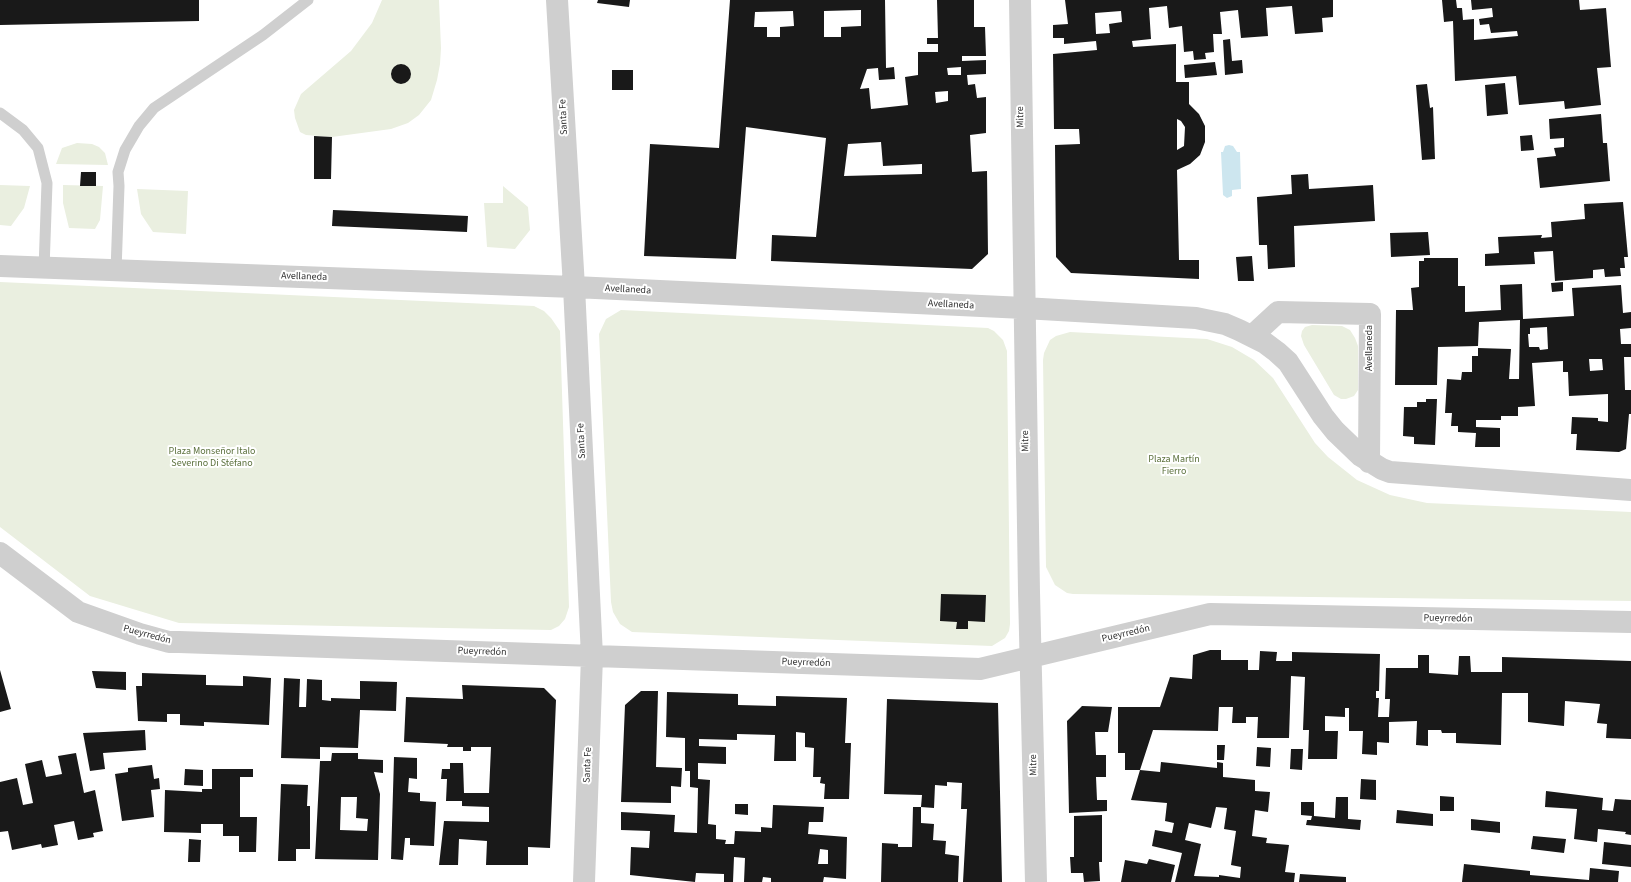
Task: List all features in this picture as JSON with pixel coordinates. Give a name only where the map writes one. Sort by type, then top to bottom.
[{"type":"street","name":"Santa Fe","points":[[557,0],[574,287],[592,656],[584,882]]},
{"type":"street","name":"Mitre","points":[[1020,0],[1024,308],[1036,882]]},
{"type":"street","name":"Avellaneda","points":[[0,266],[44,269],[574,287],[1024,308],[1196,318],[1225,324],[1265,343],[1288,362],[1323,416],[1349,446],[1369,462],[1390,472],[1631,490]]},
{"type":"street","name":"Avellaneda","points":[[1252,336],[1278,312],[1370,314],[1369,462]]},
{"type":"street","name":"Pueyrredón","points":[[0,553],[78,612],[108,624],[168,642],[980,669],[1210,614],[1631,622]]},
{"type":"lane","points":[[116,271],[119,186],[118,172],[126,150],[139,126],[154,108],[263,36],[308,0]]},
{"type":"lane","points":[[0,113],[23,130],[38,148],[47,183],[44,269]]},
{"type":"green space","points":[[382,0],[439,0],[441,48],[440,64],[431,100],[419,115],[408,123],[391,129],[332,137],[306,135],[300,132],[294,110],[301,94],[351,51],[372,23]]},
{"type":"green space","points":[[77,143],[92,144],[99,147],[105,153],[108,165],[56,164],[62,148]]},
{"type":"green space","points":[[0,185],[30,186],[24,208],[11,226],[0,225]]},
{"type":"green space","points":[[63,185],[103,186],[100,220],[95,229],[69,228],[63,203]]},
{"type":"green space","points":[[503,186],[528,207],[530,230],[515,249],[487,247],[484,203],[503,203]]},
{"type":"green space","points":[[137,189],[188,191],[186,234],[153,232],[141,214]]},
{"type":"green space","name":"Plaza Monseñor Italo Severino Di Stéfano","points":[[0,282],[534,306],[544,311],[560,331],[569,607],[565,619],[559,626],[551,630],[179,623],[90,596],[0,527]]},
{"type":"green space","points":[[621,310],[988,328],[994,331],[1003,340],[1007,351],[1010,624],[1009,631],[1005,638],[992,646],[632,632],[620,624],[613,612],[611,602],[599,334],[606,319]]},
{"type":"green space","points":[[1312,325],[1342,326],[1350,330],[1355,338],[1358,346],[1358,390],[1354,396],[1341,399],[1334,395],[1304,345],[1301,336],[1302,331],[1305,327]]},
{"type":"green space","name":"Plaza Martín Fierro","points":[[1070,332],[1207,339],[1232,347],[1254,360],[1273,378],[1315,443],[1328,457],[1357,480],[1390,495],[1427,503],[1631,512],[1631,601],[1067,593],[1055,585],[1046,567],[1043,360],[1044,353],[1050,340],[1056,336]]},
{"type":"water","points":[[1225,146],[1233,146],[1237,152],[1240,152],[1241,189],[1232,190],[1232,196],[1227,198],[1223,195],[1221,152],[1223,152]]},
{"type":"building","points":[[0,0],[199,0],[199,21],[0,25]]},
{"type":"building","points":[[598,0],[630,0],[629,7],[597,3]]},
{"type":"building","points":[[730,0],[885,0],[886,68],[894,67],[895,79],[879,80],[878,68],[867,69],[860,89],[869,88],[871,109],[908,105],[905,77],[918,75],[918,52],[938,52],[938,44],[927,44],[927,38],[938,38],[937,0],[974,0],[974,27],[985,27],[986,56],[962,56],[962,61],[986,60],[986,74],[967,75],[968,85],[975,84],[977,98],[986,97],[986,133],[970,135],[972,172],[987,171],[988,254],[972,269],[771,261],[772,235],[816,237],[826,138],[746,127],[736,259],[644,256],[650,144],[719,148]],"holes":[[[861,10],[861,26],[841,27],[841,37],[824,37],[824,11]],[[793,11],[794,26],[780,27],[780,37],[767,37],[767,27],[754,27],[755,12]],[[961,67],[961,75],[948,75],[947,68]],[[948,91],[948,101],[936,103],[935,92]],[[881,142],[883,166],[922,164],[922,174],[844,176],[848,144]]]},
{"type":"building","points":[[1065,0],[1333,0],[1333,17],[1322,18],[1323,32],[1295,34],[1292,6],[1266,8],[1268,36],[1241,38],[1238,10],[1220,12],[1222,34],[1213,34],[1214,52],[1205,53],[1206,59],[1194,60],[1193,51],[1184,52],[1182,26],[1169,28],[1167,6],[1149,8],[1151,39],[1132,41],[1133,47],[1176,44],[1176,82],[1189,82],[1189,104],[1199,114],[1205,126],[1205,142],[1200,155],[1190,164],[1177,170],[1179,260],[1199,260],[1199,279],[1071,273],[1056,257],[1055,145],[1080,144],[1079,129],[1054,129],[1053,54],[1097,50],[1096,41],[1064,44],[1064,38],[1053,38],[1053,25],[1068,24]],"holes":[[[1121,11],[1122,22],[1109,24],[1110,33],[1096,34],[1095,13]],[[1177,119],[1181,121],[1185,127],[1184,146],[1177,150]]]},
{"type":"building","points":[[1442,0],[1456,0],[1457,8],[1462,8],[1463,20],[1474,19],[1474,40],[1518,36],[1517,31],[1491,33],[1489,24],[1480,25],[1479,19],[1493,17],[1492,8],[1472,10],[1471,0],[1579,0],[1580,10],[1606,8],[1611,67],[1597,68],[1601,105],[1565,109],[1564,101],[1519,105],[1516,76],[1455,81],[1453,21],[1444,22]]},
{"type":"building","points":[[1230,39],[1232,61],[1242,60],[1243,73],[1225,75],[1223,40]]},
{"type":"building","points":[[1215,62],[1217,75],[1185,78],[1184,65]]},
{"type":"building","points":[[401,64],[408,67],[411,74],[408,81],[401,84],[394,81],[391,74],[394,67]]},
{"type":"building","points":[[612,70],[633,70],[633,90],[612,90]]},
{"type":"building","points":[[1505,83],[1508,114],[1487,116],[1485,85]]},
{"type":"building","points":[[1427,84],[1430,108],[1433,107],[1435,159],[1422,160],[1416,85]]},
{"type":"building","points":[[1601,114],[1603,143],[1607,143],[1610,181],[1540,188],[1537,158],[1556,156],[1554,148],[1564,147],[1564,138],[1550,139],[1549,119]]},
{"type":"building","points":[[1532,135],[1534,150],[1521,151],[1520,136]]},
{"type":"building","points":[[314,136],[332,137],[331,179],[314,179]]},
{"type":"building","points":[[81,172],[96,172],[96,186],[80,186]]},
{"type":"building","points":[[1308,174],[1309,189],[1373,185],[1375,221],[1294,226],[1295,267],[1268,269],[1267,245],[1259,245],[1257,197],[1292,194],[1291,175]]},
{"type":"building","points":[[1623,202],[1628,257],[1624,257],[1625,268],[1620,268],[1621,276],[1605,277],[1604,269],[1593,270],[1593,278],[1555,281],[1553,251],[1534,252],[1535,264],[1485,266],[1485,254],[1499,253],[1498,237],[1542,235],[1541,238],[1552,237],[1551,222],[1585,219],[1584,204]]},
{"type":"building","points":[[333,210],[468,216],[467,232],[332,226]]},
{"type":"building","points":[[1428,232],[1430,255],[1391,257],[1390,233]]},
{"type":"building","points":[[1252,256],[1254,281],[1238,281],[1236,257]]},
{"type":"building","points":[[1424,258],[1458,258],[1458,286],[1465,286],[1465,312],[1501,310],[1500,285],[1522,284],[1523,319],[1574,316],[1572,288],[1621,285],[1623,313],[1631,312],[1631,328],[1620,329],[1621,344],[1631,344],[1631,357],[1624,357],[1625,390],[1631,390],[1631,414],[1629,414],[1626,449],[1619,452],[1576,450],[1577,434],[1571,434],[1572,417],[1598,418],[1598,421],[1608,422],[1608,394],[1569,396],[1568,372],[1563,372],[1563,361],[1532,363],[1535,406],[1518,407],[1518,416],[1501,416],[1501,420],[1476,420],[1476,427],[1500,428],[1500,447],[1475,447],[1476,433],[1458,432],[1458,426],[1451,426],[1452,413],[1445,413],[1447,379],[1461,380],[1462,372],[1472,372],[1472,356],[1478,356],[1478,348],[1511,349],[1509,379],[1519,379],[1520,320],[1479,322],[1478,346],[1438,347],[1437,385],[1395,385],[1396,310],[1413,310],[1411,288],[1419,287],[1419,261],[1424,261]],"holes":[[[1547,327],[1548,349],[1540,350],[1539,347],[1529,347],[1528,334],[1530,334],[1530,328]],[[1589,359],[1602,359],[1603,370],[1590,371]]]},
{"type":"building","points":[[1563,282],[1563,291],[1552,292],[1551,283]]},
{"type":"building","points":[[1426,399],[1437,399],[1435,445],[1414,444],[1414,437],[1403,436],[1404,407],[1417,407],[1417,402],[1426,402]]},
{"type":"building","points":[[941,594],[986,595],[985,622],[968,621],[968,629],[956,629],[957,622],[940,621]]},
{"type":"building","points":[[1210,650],[1221,650],[1221,660],[1248,660],[1248,670],[1259,670],[1260,651],[1277,652],[1276,661],[1292,661],[1292,652],[1380,654],[1379,691],[1376,691],[1376,698],[1379,698],[1378,717],[1389,717],[1390,699],[1385,699],[1386,668],[1418,668],[1418,655],[1429,655],[1429,673],[1458,675],[1459,656],[1470,656],[1471,672],[1502,672],[1502,657],[1631,661],[1631,739],[1606,738],[1607,724],[1597,723],[1600,704],[1565,701],[1564,726],[1528,722],[1528,693],[1502,693],[1501,745],[1456,743],[1456,733],[1442,733],[1441,730],[1428,730],[1428,746],[1416,745],[1417,721],[1389,722],[1389,743],[1377,742],[1377,755],[1362,754],[1363,731],[1349,731],[1349,708],[1345,708],[1345,717],[1325,716],[1325,731],[1338,731],[1337,759],[1308,759],[1309,730],[1303,730],[1305,677],[1291,676],[1289,738],[1257,738],[1258,717],[1246,717],[1246,723],[1232,723],[1233,707],[1219,707],[1218,731],[1153,730],[1140,770],[1125,770],[1125,753],[1118,753],[1118,707],[1160,707],[1170,677],[1192,679],[1193,655]]},
{"type":"building","points":[[0,670],[11,709],[0,712]]},
{"type":"building","points":[[92,671],[126,672],[126,690],[96,688]]},
{"type":"building","points":[[142,673],[206,675],[206,685],[243,686],[243,676],[271,678],[269,725],[204,722],[204,726],[180,725],[180,714],[167,714],[167,722],[138,721],[136,686],[142,686]]},
{"type":"building","points":[[284,678],[300,679],[299,707],[306,707],[307,679],[322,680],[322,700],[331,701],[331,698],[360,699],[360,681],[397,682],[396,711],[360,710],[358,748],[320,747],[320,759],[281,758]]},
{"type":"building","points":[[462,685],[544,688],[556,700],[550,848],[528,847],[528,865],[486,865],[487,841],[459,839],[458,865],[439,865],[444,821],[489,822],[489,807],[462,806],[462,801],[446,801],[447,779],[441,779],[442,769],[450,769],[450,763],[463,763],[464,793],[489,793],[491,747],[471,747],[471,751],[463,751],[463,747],[447,747],[448,744],[404,742],[406,697],[463,699]]},
{"type":"building","points":[[641,691],[658,691],[656,767],[682,768],[681,787],[671,786],[671,803],[621,802],[625,705]]},
{"type":"building","points":[[667,692],[738,694],[738,705],[776,706],[776,696],[847,698],[845,743],[851,743],[849,799],[824,799],[825,784],[820,783],[821,777],[813,777],[814,748],[805,747],[805,733],[796,732],[796,761],[774,761],[775,735],[737,734],[737,740],[699,739],[699,746],[726,747],[726,764],[698,763],[698,779],[710,780],[708,824],[716,825],[716,839],[726,840],[725,844],[734,844],[735,831],[761,832],[761,827],[772,828],[773,805],[824,807],[823,822],[809,822],[808,834],[847,837],[846,879],[824,877],[823,882],[771,882],[771,878],[763,877],[762,882],[744,882],[745,858],[734,857],[733,882],[724,882],[724,874],[696,873],[695,882],[630,875],[631,847],[649,848],[650,831],[621,830],[621,812],[675,815],[674,832],[697,833],[698,788],[690,787],[690,771],[685,771],[685,738],[666,737]],"holes":[[[820,849],[828,850],[828,864],[818,864]]]},
{"type":"building","points":[[887,699],[998,703],[1002,882],[963,882],[967,809],[961,809],[962,783],[947,782],[947,786],[935,785],[934,808],[921,807],[922,795],[884,794]]},
{"type":"building","points":[[1082,706],[1112,707],[1108,732],[1095,732],[1096,755],[1106,755],[1106,777],[1096,777],[1097,800],[1107,800],[1107,811],[1069,813],[1067,721]]},
{"type":"building","points":[[145,730],[146,750],[103,753],[105,769],[90,771],[83,733]]},
{"type":"building","points":[[1217,745],[1225,745],[1224,760],[1217,760]]},
{"type":"building","points":[[1257,747],[1271,748],[1270,767],[1256,766]]},
{"type":"building","points":[[1291,749],[1303,749],[1302,770],[1290,769]]},
{"type":"building","points":[[76,753],[84,793],[95,790],[103,831],[93,833],[94,837],[78,840],[74,821],[54,825],[58,845],[42,848],[41,844],[12,850],[8,831],[0,832],[0,782],[17,778],[23,805],[33,803],[25,764],[42,760],[46,777],[62,774],[58,756]]},
{"type":"building","points":[[332,753],[358,753],[358,759],[383,760],[383,773],[374,772],[380,794],[378,860],[315,859],[320,761],[331,761]],"holes":[[[341,797],[357,797],[356,818],[368,819],[367,831],[340,830]]]},
{"type":"building","points":[[394,757],[417,758],[417,779],[409,778],[408,792],[420,793],[420,801],[436,802],[434,846],[410,845],[410,838],[405,838],[403,860],[391,859]]},
{"type":"building","points":[[1161,762],[1217,768],[1217,762],[1223,763],[1223,777],[1255,780],[1255,791],[1270,792],[1268,812],[1255,810],[1252,836],[1267,838],[1266,843],[1289,845],[1285,872],[1295,873],[1294,882],[1175,882],[1182,853],[1152,846],[1155,830],[1172,833],[1174,823],[1165,821],[1167,803],[1131,800],[1140,770],[1160,772]],"holes":[[[1216,807],[1227,808],[1224,829],[1236,831],[1231,865],[1241,867],[1240,878],[1219,875],[1219,877],[1194,876],[1201,844],[1185,840],[1189,823],[1211,828]]]},
{"type":"building","points":[[152,765],[154,779],[159,778],[160,789],[151,790],[154,817],[122,821],[115,774],[128,772],[128,768]]},
{"type":"building","points":[[185,769],[203,770],[203,786],[184,785]]},
{"type":"building","points":[[212,769],[253,769],[253,777],[240,777],[240,817],[257,817],[256,852],[239,852],[239,836],[223,836],[223,824],[201,824],[201,833],[164,832],[165,790],[202,792],[202,789],[212,789]]},
{"type":"building","points":[[1361,779],[1376,780],[1376,800],[1360,799]]},
{"type":"building","points":[[281,784],[308,785],[307,806],[310,806],[310,849],[296,849],[296,861],[278,861]]},
{"type":"building","points":[[1546,791],[1603,798],[1602,810],[1613,811],[1615,799],[1631,800],[1631,835],[1625,834],[1626,832],[1598,829],[1597,842],[1574,839],[1577,809],[1545,807]]},
{"type":"building","points":[[1440,796],[1454,797],[1454,811],[1440,811]]},
{"type":"building","points":[[1336,797],[1348,797],[1348,819],[1361,820],[1360,830],[1306,825],[1307,820],[1311,820],[1312,816],[1301,815],[1301,802],[1314,802],[1314,816],[1335,818]]},
{"type":"building","points":[[735,804],[748,804],[748,815],[735,814]]},
{"type":"building","points":[[913,807],[921,807],[921,823],[934,824],[933,840],[946,841],[945,854],[959,856],[958,882],[881,882],[882,843],[898,844],[898,847],[912,847]]},
{"type":"building","points":[[1397,810],[1433,814],[1433,826],[1396,823]]},
{"type":"building","points":[[1102,815],[1102,862],[1099,862],[1100,881],[1084,882],[1083,873],[1071,873],[1070,857],[1074,857],[1074,816]]},
{"type":"building","points":[[1471,819],[1500,822],[1500,833],[1471,830]]},
{"type":"building","points":[[1533,836],[1566,839],[1564,853],[1531,849]]},
{"type":"building","points":[[189,839],[201,840],[200,862],[188,862]]},
{"type":"building","points":[[1604,842],[1631,845],[1631,867],[1602,864]]},
{"type":"building","points":[[1149,859],[1175,865],[1171,882],[1121,882],[1125,860],[1147,864]]},
{"type":"building","points":[[1464,864],[1530,871],[1530,875],[1589,880],[1590,868],[1619,871],[1618,882],[1462,882]]},
{"type":"building","points":[[1300,874],[1346,877],[1346,882],[1299,882]]}]
